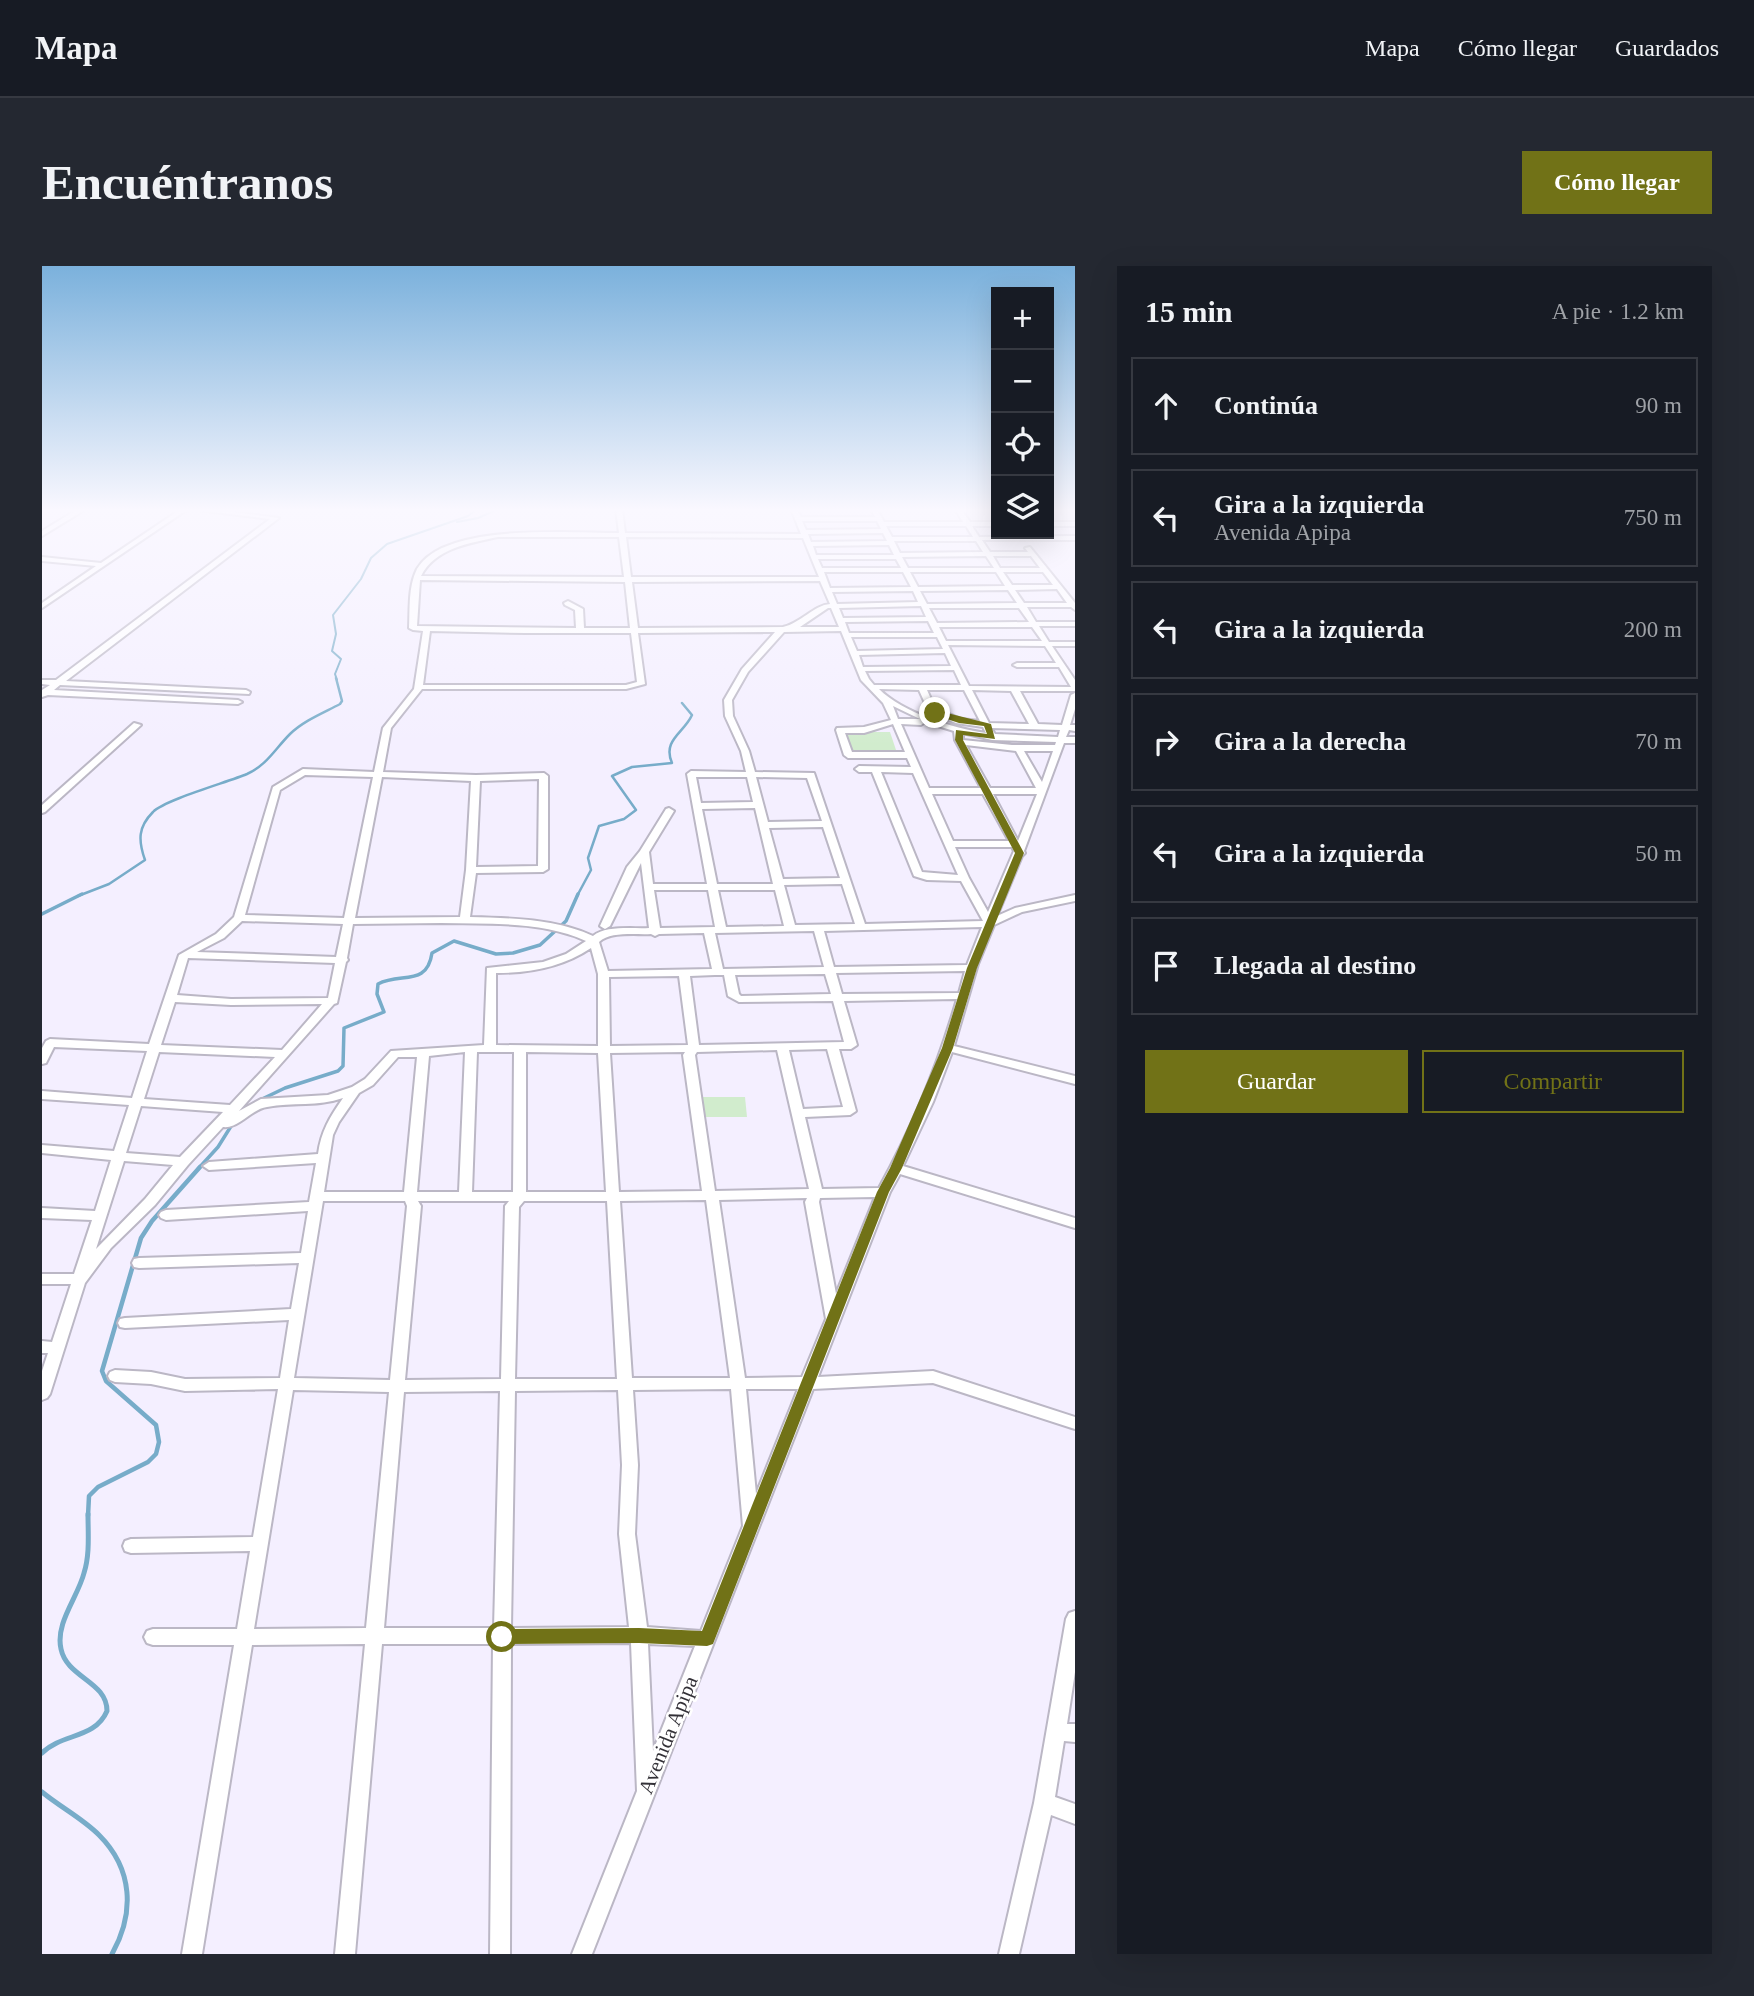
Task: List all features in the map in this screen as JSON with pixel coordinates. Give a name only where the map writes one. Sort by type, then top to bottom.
[{"type":"street","points":[[42,606],[69,588]]},
{"type":"street","points":[[43,693],[183,588]]},
{"type":"street","points":[[416,588],[413,628],[781,630],[939,635]]},
{"type":"street","points":[[418,687],[641,684],[629,588]]},
{"type":"street","points":[[1010,588],[1075,687]]},
{"type":"street","points":[[1021,588],[826,590],[847,632],[865,680],[884,698],[959,736],[1019,749],[1075,740]]},
{"type":"street","points":[[1060,588],[1074,607]]},
{"type":"street","points":[[915,589],[992,737]]},
{"type":"street","points":[[568,603],[579,609],[580,631]]},
{"type":"street","points":[[790,928],[745,751],[727,709],[728,701],[745,671],[781,630],[797,626],[823,608],[834,605],[1074,607]]},
{"type":"street","points":[[841,620],[1075,624]]},
{"type":"street","points":[[81,1279],[106,1245],[150,1202],[183,1162],[335,998],[387,728],[418,687],[427,629]]},
{"type":"street","points":[[855,653],[946,647],[1075,644]]},
{"type":"street","points":[[1017,665],[1061,664]]},
{"type":"street","points":[[860,669],[957,668]]},
{"type":"street","points":[[42,682],[246,692]]},
{"type":"street","points":[[873,687],[1075,687]]},
{"type":"street","points":[[922,687],[935,713],[959,721],[1070,728]]},
{"type":"street","points":[[1014,688],[1035,727]]},
{"type":"street","points":[[43,693],[238,702]]},
{"type":"street","name":"Avenida Apipa","points":[[582,1954],[883,1192],[948,1048],[972,968],[1017,848],[1060,744],[1070,728],[1075,695]]},
{"type":"street","points":[[884,698],[964,878],[989,923]]},
{"type":"street","points":[[909,755],[848,755],[840,730],[864,730],[895,721],[915,721],[942,726]]},
{"type":"street","points":[[42,810],[137,725]]},
{"type":"street","points":[[959,736],[1060,744]]},
{"type":"street","points":[[959,736],[1017,848]]},
{"type":"street","points":[[925,791],[1042,791],[1019,749]]},
{"type":"street","points":[[859,769],[916,770]]},
{"type":"street","points":[[876,770],[918,874],[926,877],[964,878]]},
{"type":"street","points":[[42,1394],[49,1348],[81,1279],[184,955],[220,936],[239,918],[276,789],[303,772],[477,778],[544,776],[543,869],[471,870]]},
{"type":"street","points":[[861,927],[811,775],[751,775],[729,772],[691,774],[712,888],[715,930],[723,973],[735,998],[964,996]]},
{"type":"street","points":[[465,920],[477,778]]},
{"type":"street","points":[[696,806],[758,805]]},
{"type":"street","points":[[605,926],[632,867],[669,811]]},
{"type":"street","points":[[763,825],[827,824]]},
{"type":"street","points":[[949,844],[1017,848]]},
{"type":"street","points":[[644,852],[655,933]]},
{"type":"street","points":[[649,887],[712,888],[845,881]]},
{"type":"street","points":[[490,1048],[491,970],[521,971],[538,968],[579,953],[600,935],[989,923],[1020,910],[1075,898]]},
{"type":"street","points":[[239,918],[465,920],[561,928],[579,932],[594,941],[603,974],[604,1049],[630,1465],[627,1534],[639,1635],[645,1791]]},
{"type":"street","points":[[205,1139],[255,1105],[328,1099],[355,1090],[369,1082],[395,1054],[471,1048],[851,1045],[818,928]]},
{"type":"street","points":[[184,955],[343,960]]},
{"type":"street","points":[[603,974],[972,968]]},
{"type":"street","points":[[684,974],[694,1048],[689,1055],[709,1194],[713,1200],[738,1384],[750,1528]]},
{"type":"street","points":[[171,998],[329,1003]]},
{"type":"street","points":[[42,1060],[50,1043],[285,1054]]},
{"type":"street","points":[[799,1113],[850,1111],[832,1045]]},
{"type":"street","points":[[782,1046],[816,1192],[812,1202],[833,1319]]},
{"type":"street","points":[[465,1198],[471,1048]]},
{"type":"street","points":[[948,1048],[1075,1080]]},
{"type":"street","points":[[500,1954],[507,1385],[512,1206],[519,1198],[520,1049]]},
{"type":"street","points":[[345,1954],[414,1206],[410,1197],[423,1053]]},
{"type":"street","points":[[192,1954],[295,1314],[323,1158],[329,1128],[355,1090]]},
{"type":"street","points":[[42,1095],[234,1109]]},
{"type":"street","points":[[42,1149],[183,1162]]},
{"type":"street","points":[[209,1166],[323,1158]]},
{"type":"street","points":[[896,1168],[1075,1223]]},
{"type":"street","points":[[166,1215],[316,1201],[410,1197],[615,1197],[883,1192]]},
{"type":"street","points":[[42,1213],[100,1216]]},
{"type":"street","points":[[139,1263],[305,1258]]},
{"type":"street","points":[[42,1279],[81,1279]]},
{"type":"street","points":[[125,1323],[295,1314]]},
{"type":"street","points":[[115,1376],[151,1378],[185,1385],[263,1383],[397,1386],[807,1383],[933,1377],[1075,1423]]},
{"type":"street","points":[[131,1546],[258,1544]]},
{"type":"street","points":[[1009,1954],[1044,1803],[1065,1733],[1075,1619]]},
{"type":"street","points":[[153,1637],[639,1635],[707,1639]]},
{"type":"street","points":[[1044,1803],[1075,1814]]},
{"type":"green space","points":[[845,732],[890,732],[897,753],[851,753]]},
{"type":"green space","points":[[701,1097],[745,1097],[747,1117],[703,1117]]},
{"type":"waterway","points":[[337,680],[335,674],[341,659],[332,651],[336,634],[333,615],[354,588]]},
{"type":"waterway","points":[[78,896],[109,884],[145,860],[140,840],[142,829],[159,807],[247,774],[265,761],[295,729],[340,704],[342,701],[336,678]]},
{"type":"waterway","points":[[578,895],[591,870],[588,858],[599,826],[624,819],[636,810],[612,776],[632,767],[672,763],[672,742],[692,715],[682,703]]},
{"type":"waterway","points":[[78,896],[82,894]]},
{"type":"waterway","points":[[254,1103],[285,1088],[338,1071],[343,1066],[344,1028],[384,1012],[377,994],[378,984],[419,975],[429,964],[432,953],[454,941],[496,954],[513,953],[540,945],[566,921],[578,895]]},
{"type":"waterway","points":[[42,914],[78,896]]},
{"type":"waterway","points":[[198,1169],[218,1147],[233,1123]]},
{"type":"waterway","points":[[88,1516],[89,1496],[98,1487],[148,1462],[156,1454],[159,1442],[156,1425],[106,1381],[102,1371],[141,1238],[152,1221],[200,1167]]},
{"type":"waterway","points":[[42,1753],[59,1742],[95,1727],[107,1711],[101,1693],[65,1659],[60,1639],[64,1620],[86,1566],[88,1516]]},
{"type":"waterway","points":[[42,1792],[99,1835],[119,1862],[127,1892],[127,1907],[119,1939],[112,1954]]},
{"type":"route","points":[[502,1637],[639,1635],[707,1639],[883,1192],[948,1048],[972,968],[1020,853],[959,740],[958,732],[992,737],[987,724],[959,721],[935,713]]}]
